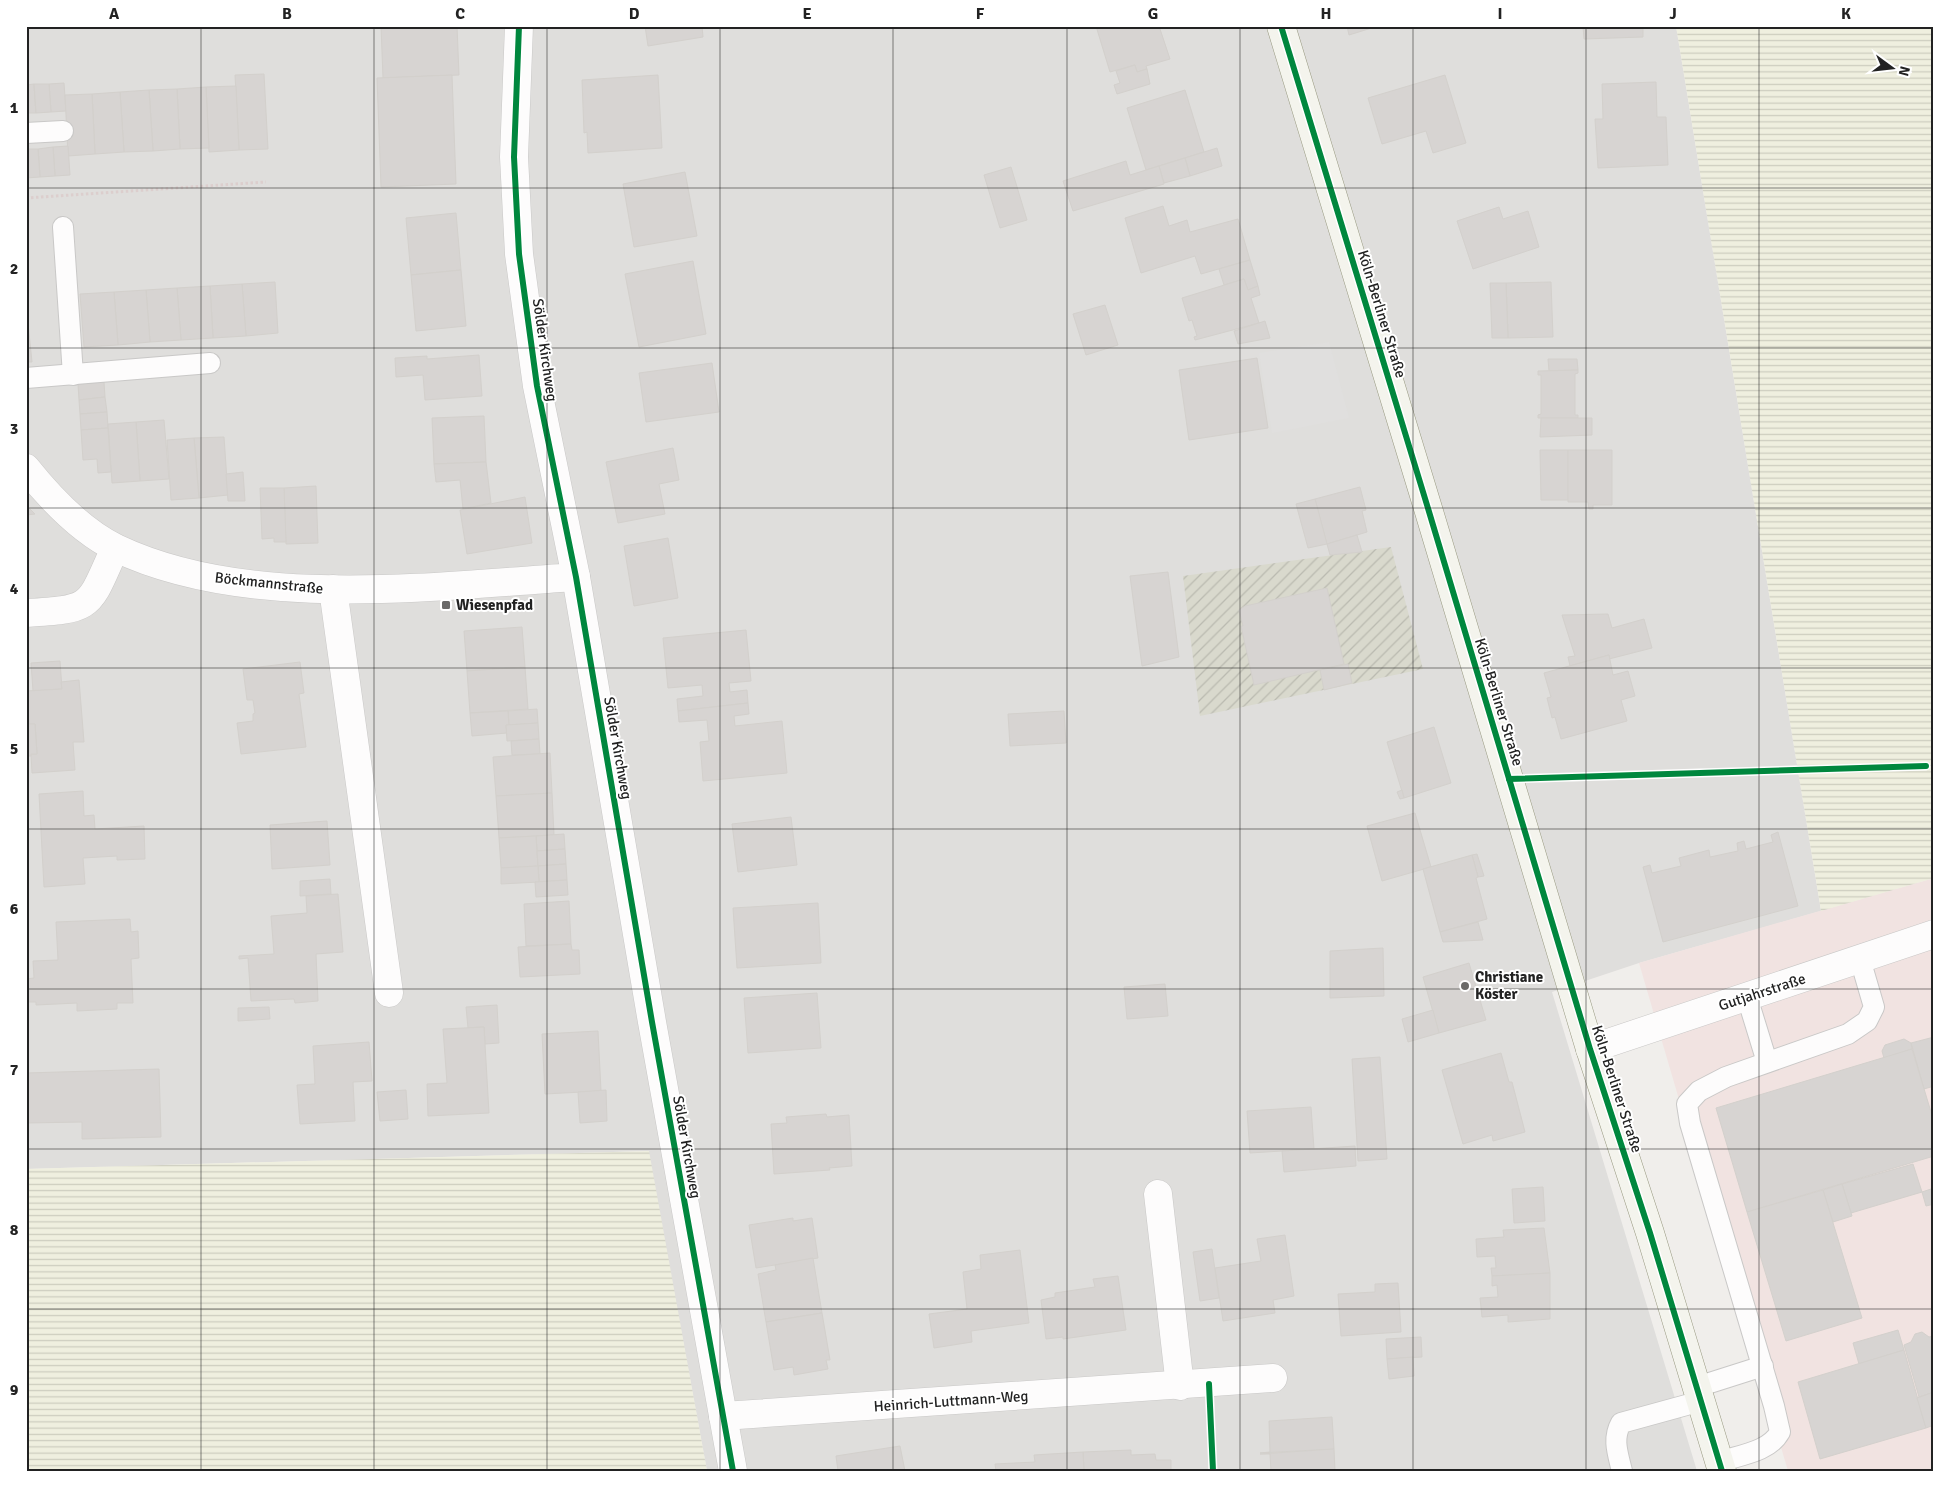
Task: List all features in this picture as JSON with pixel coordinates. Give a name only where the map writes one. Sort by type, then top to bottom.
[{"type":"main road","name":"Köln-Berliner Straße","points":[[1281,26],[1590,1049],[1720,1466]]},
{"type":"street","name":"Sölder Kirchweg","points":[[519,26],[514,158],[519,254],[545,433],[576,576],[652,1022],[732,1471]]},
{"type":"street","name":"Böckmannstraße","points":[[26,468],[44,490],[83,526],[115,548],[186,572],[233,582],[297,589],[333,589],[436,586],[576,576]]},
{"type":"street","points":[[26,613],[66,611],[86,604],[95,594],[115,548]]},
{"type":"street","points":[[333,589],[389,994]]},
{"type":"street","name":"Gutjahrstraße","points":[[1590,1049],[1934,934]]},
{"type":"street","points":[[1158,1194],[1180,1386]]},
{"type":"street","name":"Heinrich-Luttmann-Weg","points":[[723,1416],[1180,1386],[1273,1378]]},
{"type":"lane","points":[[26,133],[63,131]]},
{"type":"lane","points":[[63,227],[73,375]]},
{"type":"lane","points":[[26,378],[210,363]]},
{"type":"lane","points":[[1720,1466],[1766,1448],[1775,1441],[1780,1432],[1763,1366],[1690,1123],[1687,1104],[1699,1091],[1712,1084],[1767,1062],[1848,1034],[1867,1021],[1874,1007],[1860,959]]},
{"type":"lane","points":[[1747,997],[1767,1062]]},
{"type":"lane","points":[[1622,1471],[1615,1442],[1616,1431],[1621,1422],[1699,1394],[1763,1366]]},
{"type":"path","points":[[26,198],[266,182]]},
{"type":"shaded area","points":[[26,26],[1676,26],[1821,911],[1639,963],[1552,992],[1697,1471],[707,1471],[648,1151],[26,1169]]},
{"type":"shaded area","points":[[1329,342],[1349,418],[1272,433],[1259,353]]},
{"type":"shaded area","points":[[1391,547],[1423,669],[1200,716],[1183,576]]},
{"type":"shaded area","points":[[1934,878],[1934,1471],[1788,1471],[1639,963]]},
{"type":"green space","points":[[1676,26],[1934,26],[1934,878],[1821,911]]},
{"type":"green space","points":[[649,1151],[707,1471],[26,1471],[26,1169]]},
{"type":"building","points":[[381,26],[457,26],[459,75],[383,78]]},
{"type":"building","points":[[645,26],[702,26],[703,37],[648,46]]},
{"type":"building","points":[[1096,26],[1159,26],[1170,59],[1146,66],[1147,69],[1137,72],[1135,65],[1110,72]]},
{"type":"building","points":[[1347,26],[1378,26],[1349,35]]},
{"type":"building","points":[[1583,26],[1643,26],[1643,37],[1584,39]]},
{"type":"building","points":[[1135,65],[1137,72],[1147,69],[1150,84],[1117,94],[1114,85],[1120,83],[1116,71]]},
{"type":"building","points":[[264,74],[268,149],[239,150],[235,75]]},
{"type":"building","points":[[452,75],[456,184],[381,187],[377,78]]},
{"type":"building","points":[[658,75],[662,148],[588,153],[587,132],[584,133],[582,80]]},
{"type":"building","points":[[1445,75],[1466,143],[1433,153],[1426,131],[1382,144],[1368,98]]},
{"type":"building","points":[[1656,82],[1657,117],[1666,117],[1668,165],[1598,168],[1595,119],[1603,119],[1602,84]]},
{"type":"building","points":[[64,83],[66,111],[51,112],[49,84]]},
{"type":"building","points":[[34,84],[36,113],[26,113],[26,85]]},
{"type":"building","points":[[34,84],[49,84],[51,112],[36,113]]},
{"type":"building","points":[[236,86],[239,150],[209,152],[206,87]]},
{"type":"building","points":[[206,87],[209,148],[180,149],[177,89]]},
{"type":"building","points":[[177,89],[180,149],[153,151],[149,90]]},
{"type":"building","points":[[149,90],[153,151],[124,152],[120,92]]},
{"type":"building","points":[[1185,90],[1204,152],[1146,170],[1127,108]]},
{"type":"building","points":[[120,92],[124,152],[95,154],[92,94]]},
{"type":"building","points":[[92,94],[95,154],[68,156],[65,95]]},
{"type":"building","points":[[68,146],[70,175],[55,176],[53,147]]},
{"type":"building","points":[[53,147],[55,176],[40,177],[38,149]]},
{"type":"building","points":[[1217,148],[1222,166],[1190,176],[1185,158]]},
{"type":"building","points":[[26,149],[38,149],[40,177],[26,178]]},
{"type":"building","points":[[1185,158],[1190,176],[1164,183],[1159,166]]},
{"type":"building","points":[[1126,161],[1130,175],[1159,166],[1164,184],[1073,211],[1063,181]]},
{"type":"building","points":[[1011,167],[1027,220],[1000,228],[984,175]]},
{"type":"building","points":[[685,172],[697,236],[634,247],[623,184]]},
{"type":"building","points":[[1163,206],[1169,226],[1187,220],[1190,232],[1238,219],[1250,260],[1201,274],[1195,256],[1141,273],[1125,218]]},
{"type":"building","points":[[1499,207],[1503,219],[1528,211],[1539,247],[1473,269],[1457,221]]},
{"type":"building","points":[[456,213],[461,270],[411,275],[406,218]]},
{"type":"building","points":[[1250,260],[1258,286],[1248,290],[1244,279],[1224,285],[1219,269]]},
{"type":"building","points":[[693,261],[706,334],[639,347],[625,274]]},
{"type":"building","points":[[461,270],[466,326],[416,331],[411,275]]},
{"type":"building","points":[[1244,279],[1248,290],[1258,286],[1260,295],[1251,298],[1259,323],[1195,340],[1194,337],[1197,336],[1192,320],[1189,321],[1182,298]]},
{"type":"building","points":[[275,282],[278,333],[246,336],[242,284]]},
{"type":"building","points":[[1551,282],[1553,337],[1508,338],[1506,283]]},
{"type":"building","points":[[1490,283],[1506,283],[1508,338],[1492,338]]},
{"type":"building","points":[[242,284],[246,336],[213,338],[210,286]]},
{"type":"building","points":[[210,286],[213,338],[181,340],[177,288]]},
{"type":"building","points":[[177,288],[181,340],[150,342],[146,290]]},
{"type":"building","points":[[146,290],[150,342],[118,345],[114,292]]},
{"type":"building","points":[[114,292],[118,345],[84,347],[80,294]]},
{"type":"building","points":[[26,304],[32,362],[26,362]]},
{"type":"building","points":[[1105,305],[1118,345],[1086,355],[1073,314]]},
{"type":"building","points":[[1265,321],[1270,338],[1238,344],[1234,331]]},
{"type":"building","points":[[479,355],[482,396],[425,400],[423,375],[396,377],[395,358],[427,356],[427,359]]},
{"type":"building","points":[[1257,358],[1268,428],[1189,440],[1179,370]]},
{"type":"building","points":[[1548,359],[1577,359],[1578,370],[1549,371]]},
{"type":"building","points":[[712,363],[719,412],[646,422],[639,373]]},
{"type":"building","points":[[1578,370],[1578,373],[1575,374],[1575,415],[1578,415],[1578,418],[1538,418],[1538,415],[1541,414],[1541,375],[1538,375],[1538,371]]},
{"type":"building","points":[[104,382],[105,397],[79,400],[78,384]]},
{"type":"building","points":[[105,397],[107,412],[80,414],[79,400]]},
{"type":"building","points":[[107,412],[108,428],[81,430],[80,414]]},
{"type":"building","points":[[484,416],[486,462],[434,464],[432,418]]},
{"type":"building","points":[[1541,418],[1592,418],[1592,435],[1540,437]]},
{"type":"building","points":[[164,420],[169,479],[140,481],[136,422]]},
{"type":"building","points":[[136,422],[140,481],[112,483],[108,424]]},
{"type":"building","points":[[108,428],[111,472],[98,473],[97,459],[83,460],[81,430]]},
{"type":"building","points":[[224,437],[228,495],[199,498],[194,438]]},
{"type":"building","points":[[194,438],[199,498],[171,500],[167,440]]},
{"type":"building","points":[[673,448],[679,480],[659,484],[665,514],[618,523],[606,462]]},
{"type":"building","points":[[1540,450],[1568,450],[1568,500],[1541,500]]},
{"type":"building","points":[[1568,450],[1612,450],[1612,505],[1593,505],[1593,509],[1589,509],[1588,502],[1568,502]]},
{"type":"building","points":[[486,462],[491,503],[463,509],[460,480],[436,482],[434,464]]},
{"type":"building","points":[[243,472],[245,501],[228,501],[226,474]]},
{"type":"building","points":[[316,486],[318,543],[286,544],[284,488]]},
{"type":"building","points":[[1360,487],[1366,510],[1362,511],[1367,532],[1327,544],[1315,499]]},
{"type":"building","points":[[260,488],[284,488],[286,542],[274,542],[274,538],[262,539]]},
{"type":"building","points":[[525,497],[532,543],[467,554],[460,510]]},
{"type":"building","points":[[1315,499],[1327,544],[1308,548],[1296,504]]},
{"type":"building","points":[[26,505],[35,514],[26,515]]},
{"type":"building","points":[[1357,535],[1362,552],[1330,555],[1327,544]]},
{"type":"building","points":[[668,538],[678,598],[634,606],[624,546]]},
{"type":"building","points":[[1168,572],[1179,657],[1142,666],[1130,576]]},
{"type":"building","points":[[1327,588],[1344,664],[1254,685],[1239,610],[1245,606]]},
{"type":"building","points":[[1608,614],[1612,628],[1644,619],[1652,648],[1609,659],[1609,655],[1570,666],[1568,657],[1575,656],[1562,615]]},
{"type":"building","points":[[522,627],[525,667],[467,671],[464,631]]},
{"type":"building","points":[[746,630],[751,681],[729,683],[730,692],[747,690],[748,703],[678,711],[677,699],[703,696],[702,685],[668,688],[663,638]]},
{"type":"building","points":[[1609,655],[1613,675],[1628,671],[1635,696],[1621,700],[1627,721],[1561,739],[1555,717],[1552,718],[1547,698],[1551,697],[1544,673]]},
{"type":"building","points":[[60,661],[62,689],[33,691],[31,663]]},
{"type":"building","points":[[300,662],[304,693],[299,694],[306,747],[241,754],[237,723],[253,721],[253,714],[255,713],[253,700],[247,700],[243,669]]},
{"type":"building","points":[[1348,664],[1352,683],[1324,690],[1320,670]]},
{"type":"building","points":[[525,667],[528,709],[470,713],[467,671]]},
{"type":"building","points":[[79,680],[84,742],[73,742],[75,770],[32,773],[31,754],[37,754],[35,724],[29,724],[26,691],[62,689],[61,682]]},
{"type":"building","points":[[748,703],[749,714],[734,716],[735,726],[782,721],[787,773],[703,781],[700,742],[709,741],[707,720],[679,722],[678,711]]},
{"type":"building","points":[[537,709],[538,723],[509,725],[508,711]]},
{"type":"building","points":[[508,711],[509,725],[506,725],[507,733],[472,736],[470,713]]},
{"type":"building","points":[[1064,711],[1066,743],[1010,746],[1008,714]]},
{"type":"building","points":[[26,721],[29,724],[35,724],[37,754],[31,754],[31,756],[26,756]]},
{"type":"building","points":[[538,723],[539,739],[507,741],[506,725]]},
{"type":"building","points":[[1434,727],[1451,783],[1404,798],[1387,742]]},
{"type":"building","points":[[539,739],[540,754],[512,755],[511,741]]},
{"type":"building","points":[[550,753],[552,793],[496,796],[493,757]]},
{"type":"building","points":[[1402,790],[1404,798],[1400,799],[1397,792]]},
{"type":"building","points":[[83,791],[84,816],[94,815],[95,829],[144,826],[145,859],[117,860],[117,856],[83,858],[85,884],[44,887],[39,794]]},
{"type":"building","points":[[552,793],[554,835],[499,838],[496,796]]},
{"type":"building","points":[[1415,813],[1431,867],[1382,881],[1367,826]]},
{"type":"building","points":[[791,817],[797,865],[738,872],[732,824]]},
{"type":"building","points":[[327,821],[330,865],[272,869],[270,825]]},
{"type":"building","points":[[1778,832],[1798,906],[1663,942],[1643,867],[1650,865],[1652,873],[1681,866],[1679,858],[1709,850],[1710,857],[1738,851],[1737,843],[1744,841],[1746,849],[1773,842],[1771,835]]},
{"type":"building","points":[[564,834],[565,849],[537,851],[536,836]]},
{"type":"building","points":[[536,836],[538,866],[501,868],[499,838]]},
{"type":"building","points":[[565,849],[566,864],[538,866],[537,851]]},
{"type":"building","points":[[1477,854],[1484,876],[1478,877],[1472,855]]},
{"type":"building","points":[[1472,855],[1487,919],[1440,932],[1423,869]]},
{"type":"building","points":[[566,864],[567,880],[539,882],[538,866]]},
{"type":"building","points":[[538,866],[539,882],[501,884],[501,868]]},
{"type":"building","points":[[330,879],[331,894],[300,896],[300,881]]},
{"type":"building","points":[[567,880],[568,895],[536,897],[535,882]]},
{"type":"building","points":[[338,894],[343,952],[316,954],[318,1001],[295,1003],[294,999],[251,1001],[248,958],[239,959],[239,956],[274,954],[271,916],[307,913],[306,896]]},
{"type":"building","points":[[569,901],[571,944],[526,946],[524,904]]},
{"type":"building","points":[[818,903],[821,963],[737,968],[733,908]]},
{"type":"building","points":[[130,919],[131,932],[138,931],[139,958],[131,959],[133,1003],[117,1003],[117,1009],[77,1011],[77,1003],[36,1005],[36,1002],[26,1002],[26,979],[34,978],[33,961],[58,960],[56,922]]},
{"type":"building","points":[[1478,922],[1483,940],[1443,942],[1440,932]]},
{"type":"building","points":[[571,944],[572,950],[579,950],[580,974],[520,977],[518,947]]},
{"type":"building","points":[[1383,948],[1384,996],[1330,998],[1330,951]]},
{"type":"building","points":[[1469,963],[1486,1020],[1439,1033],[1423,977]]},
{"type":"building","points":[[1165,984],[1168,1016],[1127,1019],[1124,987]]},
{"type":"building","points":[[817,993],[821,1048],[748,1053],[744,998]]},
{"type":"building","points":[[497,1005],[499,1043],[485,1044],[484,1027],[468,1028],[466,1007]]},
{"type":"building","points":[[269,1007],[270,1019],[238,1021],[238,1008]]},
{"type":"building","points":[[1433,1010],[1439,1033],[1408,1042],[1402,1019]]},
{"type":"building","points":[[484,1027],[489,1113],[428,1116],[427,1084],[447,1083],[443,1029]]},
{"type":"building","points":[[598,1031],[601,1091],[545,1094],[542,1034]]},
{"type":"building","points":[[1934,1037],[1934,1086],[1924,1089],[1911,1043]]},
{"type":"building","points":[[1904,1039],[1911,1043],[1912,1049],[1884,1058],[1882,1051],[1885,1045]]},
{"type":"building","points":[[369,1042],[372,1081],[353,1082],[355,1121],[300,1124],[297,1085],[315,1084],[313,1046]]},
{"type":"building","points":[[1912,1049],[1934,1122],[1934,1156],[1747,1212],[1716,1108]]},
{"type":"building","points":[[1501,1053],[1509,1082],[1512,1082],[1525,1132],[1493,1141],[1492,1135],[1463,1144],[1442,1070]]},
{"type":"building","points":[[1380,1057],[1387,1159],[1358,1161],[1352,1059]]},
{"type":"building","points":[[159,1069],[161,1137],[82,1139],[82,1122],[26,1123],[26,1073]]},
{"type":"building","points":[[406,1090],[408,1119],[380,1121],[377,1092]]},
{"type":"building","points":[[606,1090],[607,1121],[580,1123],[578,1092]]},
{"type":"building","points":[[1311,1107],[1314,1149],[1250,1153],[1247,1111]]},
{"type":"building","points":[[826,1114],[827,1117],[849,1115],[852,1166],[829,1168],[830,1170],[774,1174],[771,1124],[787,1123],[786,1117]]},
{"type":"building","points":[[1355,1146],[1356,1166],[1284,1172],[1282,1151]]},
{"type":"building","points":[[1913,1164],[1922,1192],[1851,1213],[1842,1184]]},
{"type":"building","points":[[1842,1184],[1852,1216],[1833,1222],[1823,1190]]},
{"type":"building","points":[[1543,1187],[1545,1221],[1514,1223],[1512,1189]]},
{"type":"building","points":[[1934,1188],[1934,1204],[1926,1206],[1922,1192]]},
{"type":"building","points":[[1823,1190],[1862,1318],[1786,1341],[1747,1212]]},
{"type":"building","points":[[793,1218],[793,1221],[812,1218],[818,1258],[756,1268],[749,1225]]},
{"type":"building","points":[[1544,1228],[1550,1273],[1492,1276],[1491,1268],[1496,1268],[1495,1256],[1477,1257],[1476,1239],[1504,1237],[1503,1230]]},
{"type":"building","points":[[1285,1235],[1294,1296],[1273,1300],[1275,1313],[1223,1321],[1215,1268],[1261,1261],[1257,1239]]},
{"type":"building","points":[[1212,1249],[1219,1298],[1200,1301],[1193,1252]]},
{"type":"building","points":[[1020,1250],[1029,1323],[971,1331],[972,1342],[934,1348],[929,1314],[967,1309],[963,1272],[981,1269],[980,1255]]},
{"type":"building","points":[[813,1258],[822,1313],[766,1322],[758,1274],[776,1270],[775,1265]]},
{"type":"building","points":[[1550,1273],[1550,1319],[1508,1322],[1508,1315],[1482,1317],[1480,1298],[1498,1297],[1497,1285],[1492,1286],[1492,1276]]},
{"type":"building","points":[[1118,1276],[1126,1330],[1063,1339],[1063,1337],[1046,1339],[1041,1300],[1055,1297],[1055,1293],[1095,1287],[1093,1279]]},
{"type":"building","points":[[1398,1283],[1401,1332],[1341,1336],[1338,1294],[1375,1292],[1375,1284]]},
{"type":"building","points":[[822,1313],[830,1360],[826,1360],[828,1369],[794,1375],[793,1367],[774,1370],[766,1322]]},
{"type":"building","points":[[1898,1330],[1904,1350],[1859,1364],[1853,1343]]},
{"type":"building","points":[[1922,1332],[1929,1337],[1934,1336],[1934,1392],[1919,1397],[1904,1345],[1911,1342],[1915,1334]]},
{"type":"building","points":[[1421,1337],[1422,1357],[1387,1359],[1386,1339]]},
{"type":"building","points":[[1904,1350],[1926,1428],[1820,1459],[1798,1382]]},
{"type":"building","points":[[1413,1357],[1414,1376],[1389,1379],[1387,1359]]},
{"type":"building","points":[[1934,1392],[1934,1425],[1926,1428],[1917,1398]]},
{"type":"building","points":[[1332,1417],[1334,1449],[1260,1453],[1270,1452],[1269,1421]]},
{"type":"building","points":[[900,1446],[905,1471],[838,1471],[836,1456]]},
{"type":"building","points":[[1334,1449],[1335,1471],[1271,1471],[1270,1454],[1260,1454]]},
{"type":"building","points":[[1131,1450],[1131,1455],[1155,1454],[1156,1460],[1171,1460],[1171,1471],[1084,1471],[1083,1452]]},
{"type":"building","points":[[1083,1452],[1084,1471],[996,1471],[995,1464],[1035,1462],[1034,1455]]},
{"type":"cycle path","points":[[519,26],[514,157],[519,254],[537,386],[576,577],[652,1022],[733,1471]]},
{"type":"cycle path","points":[[1281,26],[1590,1049],[1650,1233],[1722,1471]]},
{"type":"cycle path","points":[[1509,779],[1926,766]]},
{"type":"cycle path","points":[[1209,1384],[1213,1471]]},
{"type":"place","name":"Wiesenpfad","points":[[446,605]]},
{"type":"place","name":"Christiane Köster","points":[[1465,986]]}]
